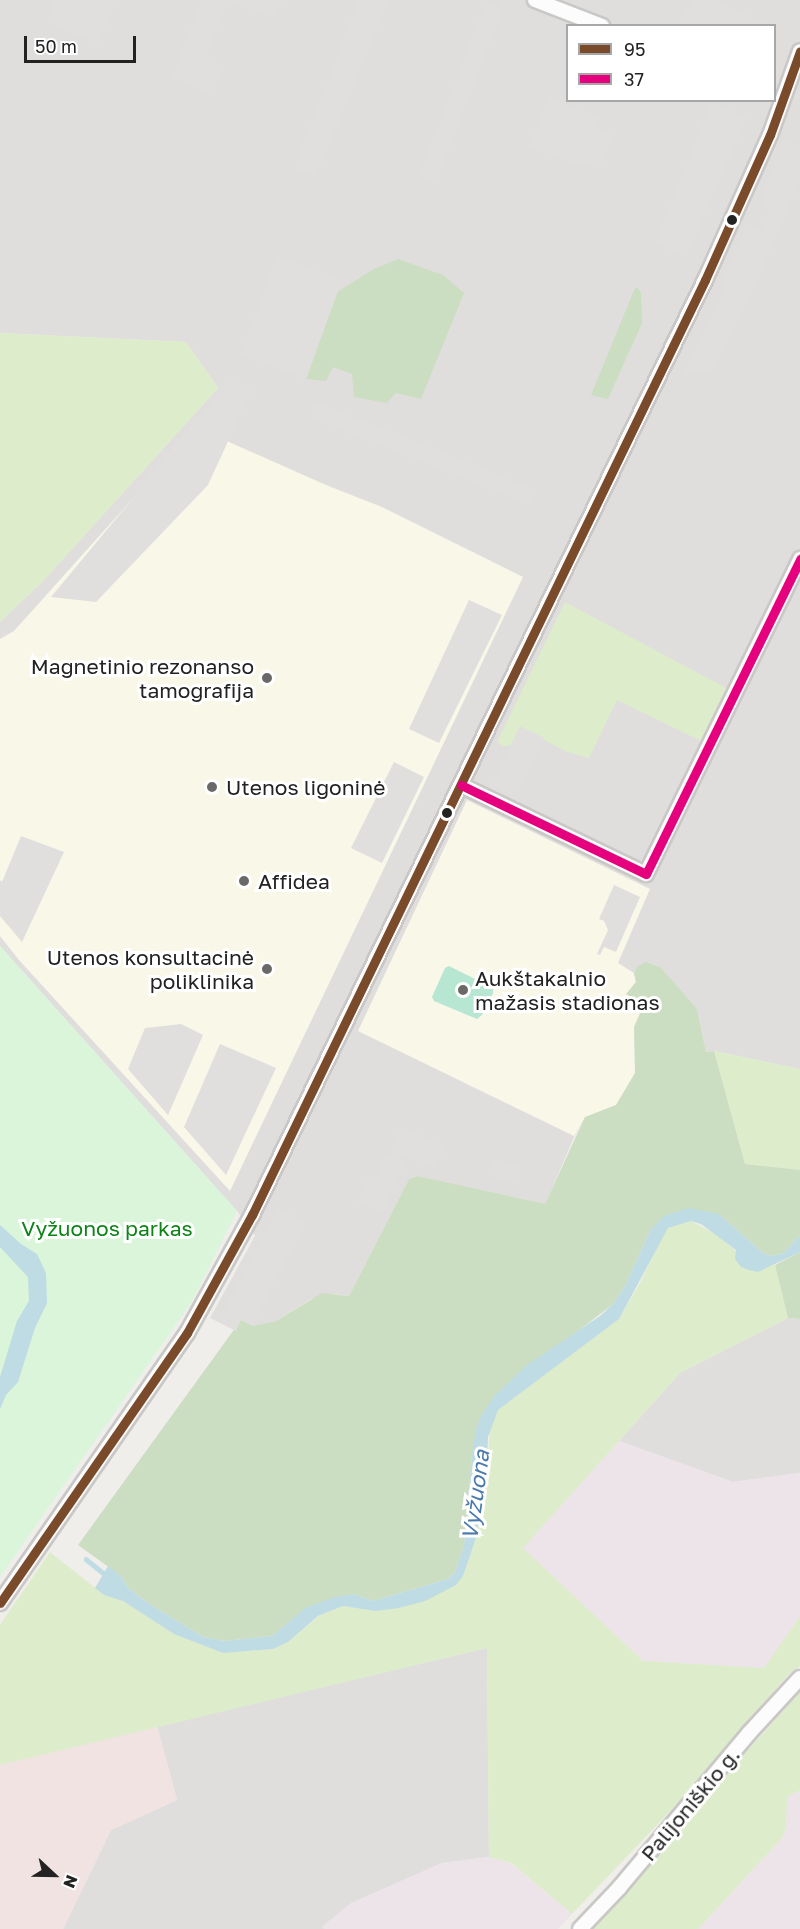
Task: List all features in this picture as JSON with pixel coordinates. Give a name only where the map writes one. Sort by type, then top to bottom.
[{"type":"street","points":[[535,0],[597,24]]},
{"type":"street","points":[[0,1603],[181,1342],[257,1205],[705,280],[770,135],[780,94],[800,51]]},
{"type":"street","points":[[461,785],[646,874],[800,559]]},
{"type":"street","name":"Palijoniškio g.","points":[[580,1929],[619,1888],[749,1733],[800,1678]]},
{"type":"shaded area","points":[[0,0],[800,0],[800,1069],[714,1051],[706,1052],[697,1009],[689,1003],[645,1004],[574,1137],[545,1205],[416,1176],[409,1179],[349,1296],[334,1294],[311,1299],[276,1321],[236,1331],[210,1318],[255,1236],[237,1211],[0,946],[0,622],[43,581],[218,388],[186,342],[0,333]]},
{"type":"shaded area","points":[[55,0],[115,0],[99,44],[46,22]]},
{"type":"shaded area","points":[[202,0],[283,0],[275,18],[227,1],[205,60],[224,68],[211,93],[172,77]]},
{"type":"shaded area","points":[[359,0],[388,0],[316,177],[294,168]]},
{"type":"shaded area","points":[[693,0],[711,0],[771,24],[679,24]]},
{"type":"shaded area","points":[[486,3],[502,10],[436,182],[420,175]]},
{"type":"shaded area","points":[[549,97],[599,118],[597,128],[612,134],[599,168],[587,163],[579,166],[528,146]]},
{"type":"shaded area","points":[[711,103],[747,117],[686,256],[655,244]]},
{"type":"shaded area","points":[[784,140],[800,147],[800,179],[758,279],[711,374],[684,374],[727,286],[724,277],[745,230],[762,230],[769,214],[761,197]]},
{"type":"shaded area","points":[[277,256],[342,280],[306,379],[241,355]]},
{"type":"shaded area","points":[[231,380],[252,389],[208,485],[96,602],[51,597]]},
{"type":"shaded area","points":[[316,402],[536,490],[530,505],[309,417]]},
{"type":"shaded area","name":"Utenos ligoninė","points":[[193,426],[326,485],[382,507],[523,577],[230,1191],[19,960],[0,936],[0,639],[14,631],[137,494]]},
{"type":"shaded area","points":[[469,600],[502,615],[439,743],[409,729]]},
{"type":"shaded area","points":[[520,726],[544,738],[515,796],[492,785]]},
{"type":"shaded area","points":[[394,762],[424,777],[382,863],[351,848]]},
{"type":"shaded area","points":[[467,800],[650,889],[618,963],[634,973],[636,982],[627,994],[645,1004],[634,1027],[635,1073],[616,1105],[585,1117],[574,1136],[358,1031]]},
{"type":"shaded area","points":[[21,836],[64,852],[22,942],[0,916],[0,880],[2,882]]},
{"type":"shaded area","points":[[614,885],[640,897],[616,952],[604,947],[600,955],[597,954],[608,930],[604,921],[599,919]]},
{"type":"shaded area","points":[[181,1024],[203,1035],[168,1115],[128,1069],[145,1028]]},
{"type":"shaded area","points":[[220,1044],[276,1068],[226,1175],[184,1127]]},
{"type":"shaded area","points":[[401,1127],[445,1146],[436,1168],[392,1150]]},
{"type":"shaded area","points":[[387,1154],[406,1162],[382,1212],[357,1202],[369,1176],[375,1178]]},
{"type":"shaded area","points":[[497,1159],[521,1167],[518,1185],[486,1175]]},
{"type":"shaded area","points":[[278,1207],[306,1222],[252,1326],[241,1320],[236,1331],[219,1321]]},
{"type":"shaded area","points":[[788,1318],[800,1319],[800,1473],[733,1482],[619,1441],[680,1373]]},
{"type":"shaded area","points":[[619,1441],[733,1482],[800,1473],[800,1616],[764,1668],[643,1661],[522,1548]]},
{"type":"shaded area","points":[[487,1648],[489,1857],[442,1863],[352,1903],[323,1926],[324,1929],[63,1929],[111,1830],[177,1800],[157,1726]]},
{"type":"shaded area","points":[[157,1726],[177,1800],[111,1830],[63,1929],[0,1929],[0,1765]]},
{"type":"shaded area","points":[[800,1790],[800,1929],[698,1929],[782,1838],[786,1828],[787,1796]]},
{"type":"shaded area","points":[[489,1857],[510,1863],[572,1914],[558,1929],[324,1929],[323,1926],[351,1903],[442,1863]]},
{"type":"green space","points":[[398,259],[443,275],[464,293],[421,399],[396,393],[387,403],[354,397],[352,374],[333,367],[326,381],[306,379],[337,292],[374,269]]},
{"type":"green space","points":[[635,288],[638,288],[641,293],[642,323],[608,399],[591,395]]},
{"type":"green space","points":[[0,333],[186,342],[218,388],[43,581],[0,622]]},
{"type":"green space","points":[[565,602],[728,689],[701,741],[617,700],[589,758],[567,752],[520,727],[510,746],[503,746],[497,742]]},
{"type":"green space","name":"Vyžuonos parkas","points":[[0,946],[237,1211],[191,1303],[0,1577]]},
{"type":"green space","points":[[646,962],[661,968],[697,1009],[706,1052],[714,1051],[745,1164],[800,1170],[800,1235],[784,1253],[772,1256],[763,1253],[719,1214],[651,1229],[625,1286],[613,1304],[495,1395],[472,1455],[464,1545],[455,1572],[448,1579],[373,1601],[353,1594],[306,1608],[272,1636],[224,1641],[203,1637],[148,1603],[128,1588],[121,1576],[78,1545],[241,1320],[253,1326],[276,1321],[322,1293],[349,1296],[409,1179],[417,1176],[545,1204],[585,1117],[616,1105],[635,1073],[634,1027],[644,1004],[626,994],[636,982],[634,973],[638,966]]},
{"type":"green space","name":"Aukštakalnio mažasis stadionas","points":[[449,966],[493,988],[493,993],[482,1015],[477,1019],[434,1001],[432,997],[445,968]]},
{"type":"green space","points":[[714,1051],[800,1069],[800,1170],[745,1164]]},
{"type":"green space","points":[[691,1221],[717,1235],[736,1251],[775,1265],[788,1318],[680,1373],[523,1548],[643,1661],[764,1668],[800,1616],[800,1666],[789,1674],[677,1804],[572,1914],[511,1863],[489,1857],[487,1648],[0,1765],[0,1625],[50,1552],[104,1595],[123,1601],[175,1634],[223,1653],[273,1649],[288,1642],[319,1616],[343,1606],[375,1611],[463,1576],[475,1541],[486,1488],[490,1426],[498,1410],[619,1319],[668,1228]]},
{"type":"green space","points":[[800,1252],[800,1319],[788,1318],[775,1265]]},
{"type":"green space","points":[[800,1692],[800,1790],[787,1797],[786,1828],[782,1838],[698,1929],[587,1929]]},
{"type":"water","points":[[689,1208],[719,1214],[763,1253],[772,1256],[784,1253],[800,1235],[800,1252],[758,1272],[741,1267],[735,1259],[736,1250],[701,1224],[691,1221],[668,1228],[619,1319],[498,1410],[488,1437],[486,1488],[475,1541],[463,1576],[456,1585],[425,1601],[399,1608],[375,1611],[343,1606],[318,1616],[288,1642],[273,1649],[223,1653],[174,1634],[123,1601],[104,1595],[95,1588],[108,1566],[121,1576],[128,1588],[148,1603],[203,1637],[224,1641],[272,1636],[305,1608],[335,1597],[353,1594],[373,1601],[448,1579],[455,1572],[464,1545],[472,1455],[476,1429],[481,1416],[495,1395],[527,1365],[600,1316],[613,1304],[625,1286],[651,1229],[664,1216]]},
{"type":"water","points":[[0,1225],[21,1244],[37,1254],[46,1273],[47,1303],[35,1328],[18,1382],[6,1395],[0,1409],[0,1377],[17,1321],[29,1301],[28,1277],[0,1247]]},
{"type":"waterway","name":"Vyžuona","points":[[86,1559],[107,1576]]},
{"type":"transit line","name":"95","points":[[0,1603],[187,1333],[252,1215],[705,280],[770,135],[800,51]]},
{"type":"transit line","name":"37","points":[[461,785],[646,874],[800,559]]},
{"type":"place","name":"Magnetinio rezonanso tamografija","points":[[267,678]]},
{"type":"place","name":"Utenos ligoninė","points":[[212,787]]},
{"type":"place","name":"Affidea","points":[[244,881]]},
{"type":"place","name":"Utenos konsultacinė poliklinika","points":[[267,969]]},
{"type":"place","name":"Aukštakalnio mažasis stadionas","points":[[463,990]]}]
